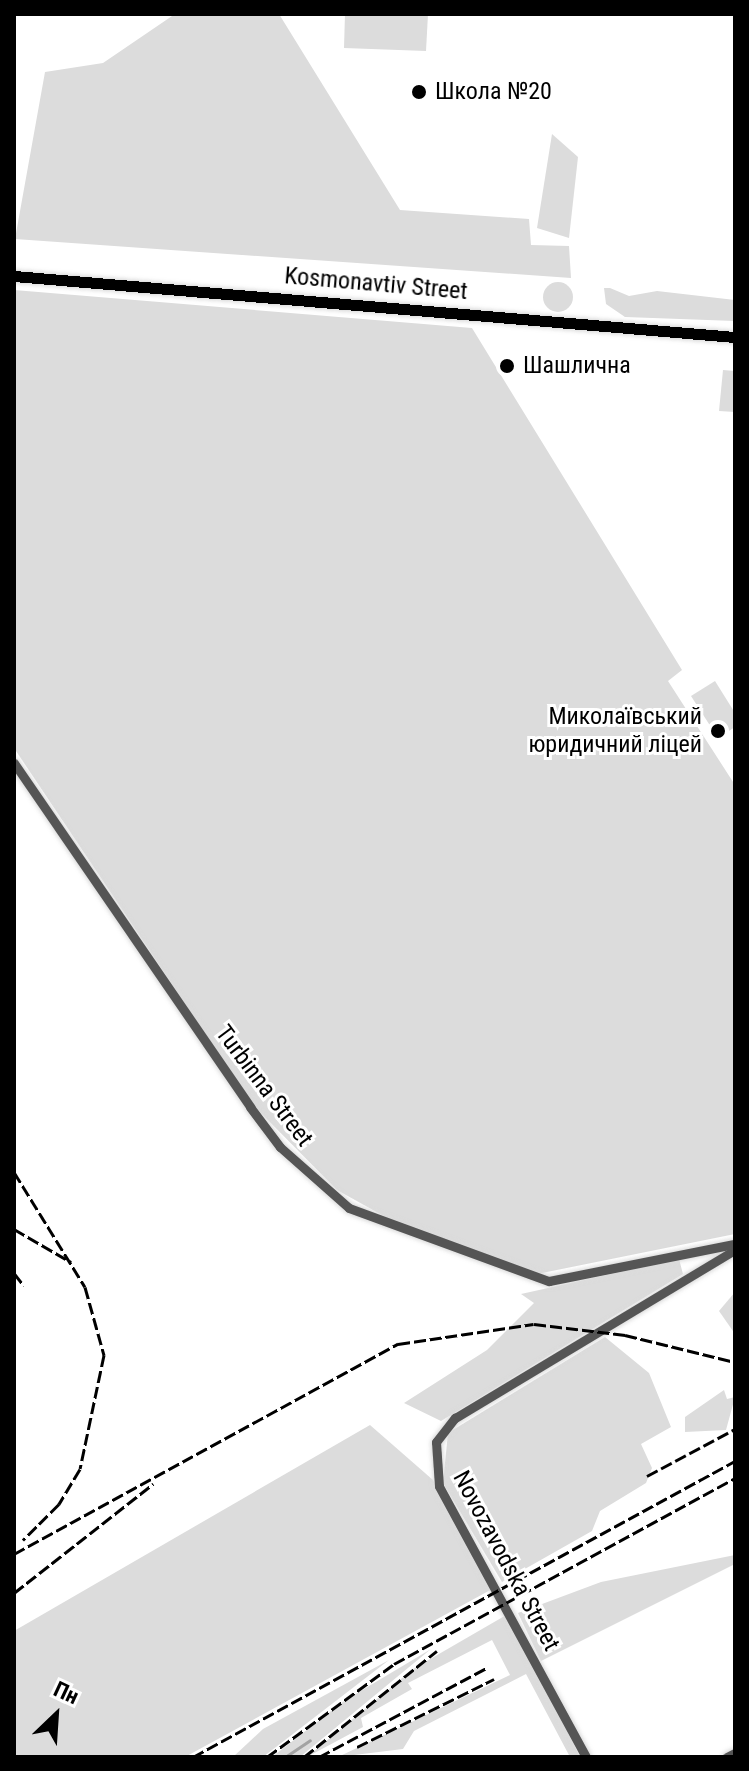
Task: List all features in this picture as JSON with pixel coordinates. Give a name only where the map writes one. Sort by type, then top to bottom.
[{"type":"main road","name":"Kosmonavtiv Street","points":[[14,276],[735,337]]},
{"type":"street","name":"Turbinna Street","points":[[14,763],[265,1127],[349,1208],[445,1249],[549,1281],[735,1247]]},
{"type":"street","name":"Novozavodska Street","points":[[586,1757],[439,1486],[436,1442],[455,1418],[735,1247]]},
{"type":"street","points":[[727,1757],[735,1753]]},
{"type":"shaded area","points":[[175,14],[279,14],[400,210],[529,219],[531,245],[569,246],[571,278],[15,239],[45,72],[103,63]]},
{"type":"shaded area","points":[[345,14],[428,14],[426,51],[344,48]]},
{"type":"shaded area","points":[[552,134],[578,157],[569,238],[537,228]]},
{"type":"shaded area","points":[[558,282],[569,286],[573,297],[569,308],[558,312],[547,308],[543,297],[547,286]]},
{"type":"shaded area","points":[[604,288],[629,296],[657,291],[735,300],[735,321],[625,317],[606,304]]},
{"type":"shaded area","points":[[14,290],[472,328],[682,670],[668,681],[735,785],[735,1234],[537,1274],[391,1220],[337,1190],[253,1105],[14,748]]},
{"type":"shaded area","points":[[723,370],[735,371],[735,412],[719,411]]},
{"type":"shaded area","points":[[715,681],[735,713],[735,727],[718,738],[691,696]]},
{"type":"shaded area","points":[[679,1259],[683,1274],[441,1421],[404,1403],[487,1350],[534,1303],[521,1294]]},
{"type":"shaded area","points":[[735,1292],[735,1334],[719,1311]]},
{"type":"shaded area","points":[[605,1337],[649,1373],[671,1427],[641,1444],[652,1468],[646,1483],[600,1511],[592,1531],[502,1582],[443,1483],[448,1433]]},
{"type":"shaded area","points":[[724,1390],[727,1399],[735,1397],[726,1430],[685,1432],[685,1417]]},
{"type":"shaded area","points":[[370,1425],[433,1480],[494,1588],[185,1757],[14,1757],[14,1631]]},
{"type":"shaded area","points":[[735,1555],[735,1564],[541,1661],[518,1613],[601,1582]]},
{"type":"shaded area","points":[[508,1614],[580,1757],[570,1757],[526,1674],[414,1731],[403,1749],[338,1757],[510,1675],[492,1640],[408,1683],[412,1689],[361,1718],[363,1727],[307,1757],[413,1669]]},
{"type":"shaded area","points":[[431,1649],[300,1757],[272,1757],[344,1701]]},
{"type":"shaded area","points":[[389,1660],[263,1757],[233,1757],[263,1729]]},
{"type":"waterway","points":[[285,1757],[310,1740]]},
{"type":"railway","points":[[14,1172],[85,1287],[104,1355],[80,1469],[59,1504],[23,1540]]},
{"type":"railway","points":[[14,1229],[71,1262]]},
{"type":"railway","points":[[14,1273],[24,1286]]},
{"type":"railway","points":[[14,1554],[398,1344],[534,1324],[625,1335],[735,1362]]},
{"type":"railway","points":[[647,1476],[735,1429]]},
{"type":"railway","points":[[193,1757],[735,1461]]},
{"type":"railway","points":[[267,1757],[394,1664],[735,1478]]},
{"type":"railway","points":[[14,1593],[153,1484]]},
{"type":"railway","points":[[304,1757],[437,1651]]},
{"type":"railway","points":[[319,1757],[488,1667]]},
{"type":"railway","points":[[357,1747],[494,1679]]},
{"type":"place","name":"Школа №20","points":[[419,92]]},
{"type":"place","name":"Шашлична","points":[[507,366]]},
{"type":"place","name":"Миколаївський юридичний ліцей","points":[[718,731]]}]
